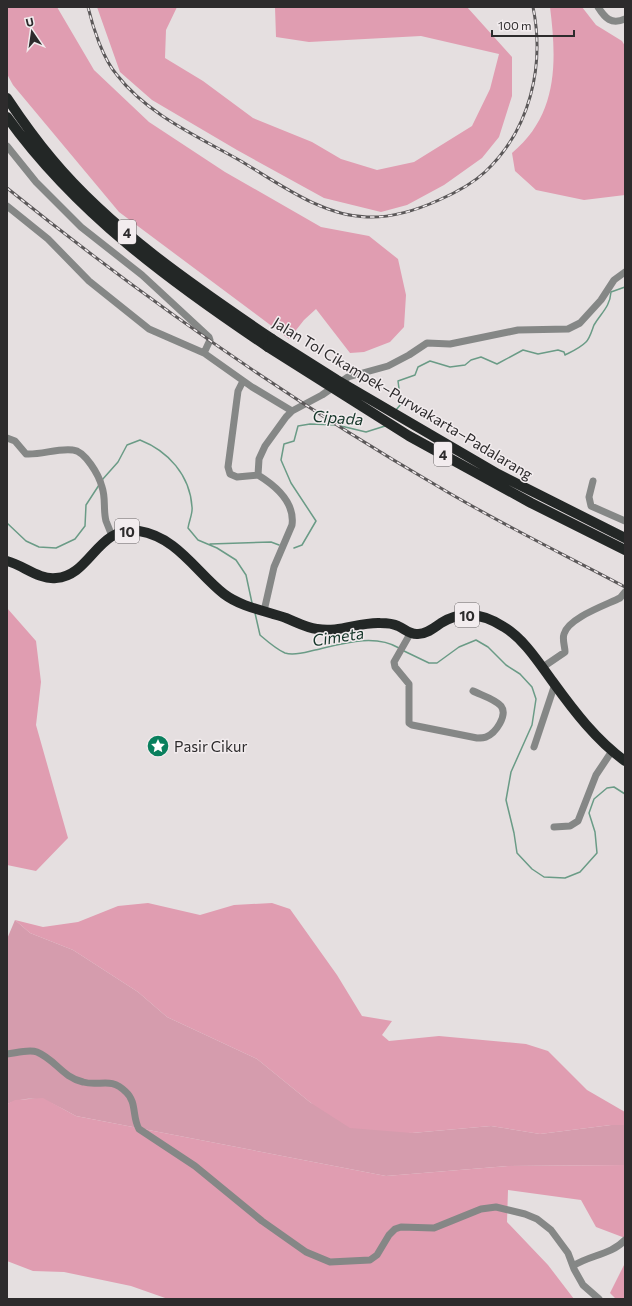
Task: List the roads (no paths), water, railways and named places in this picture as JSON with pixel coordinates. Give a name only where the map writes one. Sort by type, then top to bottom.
[{"type":"highway","name":"Jalan Tol Cikampek–Purwakarta–Padalarang","points":[[7,98],[53,160],[116,222],[149,250],[270,343],[498,474],[625,538]]},
{"type":"highway","name":"Jalan Tol Cikampek–Purwakarta–Padalarang","points":[[7,117],[50,171],[117,236],[166,276],[270,343],[409,436],[531,503],[625,550]]},
{"type":"highway","name":"10","points":[[7,561],[43,576],[55,578],[65,576],[76,570],[100,545],[112,536],[131,530],[154,534],[174,546],[225,596],[240,603],[317,629],[346,629],[383,623],[398,626],[408,637],[426,632],[448,619],[459,616],[477,615],[505,627],[525,646],[543,667],[591,731],[625,761]]},
{"type":"street","points":[[598,7],[608,20],[614,22],[625,19]]},
{"type":"street","points":[[7,146],[36,182],[81,227],[142,275],[209,337],[210,340],[204,353]]},
{"type":"street","points":[[7,206],[48,239],[89,281],[149,329],[177,343],[204,353],[243,381],[292,411]]},
{"type":"street","points":[[258,475],[259,459],[265,446],[278,426],[292,411],[318,397],[348,376],[388,366],[427,343],[450,344],[518,330],[568,329],[580,323],[601,300],[614,280],[625,272]]},
{"type":"street","points":[[243,381],[238,391],[228,467],[230,474],[234,477],[258,475],[282,494],[291,510],[292,525],[274,568],[261,610]]},
{"type":"street","points":[[7,438],[15,441],[26,454],[35,455],[66,449],[75,450],[85,455],[100,482],[105,498],[106,520],[112,536]]},
{"type":"street","points":[[593,481],[589,497],[591,506],[625,521]]},
{"type":"street","points":[[543,667],[565,652],[563,641],[566,627],[576,620],[620,598],[625,592]]},
{"type":"street","points":[[408,637],[396,655],[394,662],[409,684],[409,722],[415,727],[477,738],[486,737],[491,734],[502,718],[503,710],[498,703],[473,691]]},
{"type":"street","points":[[534,747],[555,684]]},
{"type":"street","points":[[554,827],[570,826],[578,821],[596,776],[612,751]]},
{"type":"street","points":[[7,1054],[36,1052],[50,1059],[64,1074],[84,1083],[106,1081],[121,1087],[133,1101],[139,1129],[195,1166],[262,1221],[306,1252],[330,1262],[370,1260],[377,1255],[389,1235],[395,1229],[401,1227],[434,1228],[481,1209],[496,1207],[525,1214],[545,1225],[559,1240],[568,1253],[583,1284],[598,1299]]},
{"type":"street","points":[[573,1266],[581,1260],[618,1247],[625,1240]]},
{"type":"waterway","name":"Cipada","points":[[396,410],[401,404],[398,381],[415,375],[418,367],[430,361],[450,367],[465,365],[471,360],[481,357],[497,364],[523,350],[538,354],[558,350],[564,352],[565,355],[574,351],[590,336],[594,325],[609,302],[611,292],[625,287]]},
{"type":"waterway","name":"Cipada","points":[[294,548],[302,545],[316,521],[291,483],[281,460],[284,444],[294,441],[298,426],[310,424],[337,425],[366,432],[385,426]]},
{"type":"waterway","name":"Cimeta","points":[[102,480],[118,462],[127,445],[140,440],[160,451],[176,466],[187,485],[192,509],[188,528],[198,540],[217,548],[236,560],[246,575],[252,603]]},
{"type":"waterway","name":"Cimeta","points":[[7,523],[26,541],[39,547],[56,548],[75,539],[85,526],[86,505],[99,485]]},
{"type":"waterway","name":"Cipada","points":[[210,544],[271,542],[279,545]]},
{"type":"waterway","name":"Cimeta","points":[[255,613],[260,635],[285,653],[300,653],[368,640],[379,641],[399,648]]},
{"type":"waterway","name":"Cimeta","points":[[404,651],[429,663],[437,663],[459,647],[476,640],[488,647],[506,665],[520,674],[532,687],[536,699],[532,725],[511,772],[506,800],[517,853],[532,869],[544,877],[565,878],[580,872],[597,853],[595,832],[589,813],[594,799],[607,788],[614,787],[625,794]]},
{"type":"railway","points":[[88,7],[99,43],[107,61],[129,89],[158,113],[190,133],[316,204],[333,211],[367,217],[404,213],[445,197],[475,180],[485,172],[500,155],[513,137],[523,117],[535,74],[537,52],[533,7]]},
{"type":"railway","points":[[7,188],[58,229],[164,308],[217,346],[327,419],[508,526],[625,587]]},
{"type":"place","name":"Pasir Cikur","points":[[158,746]]}]
